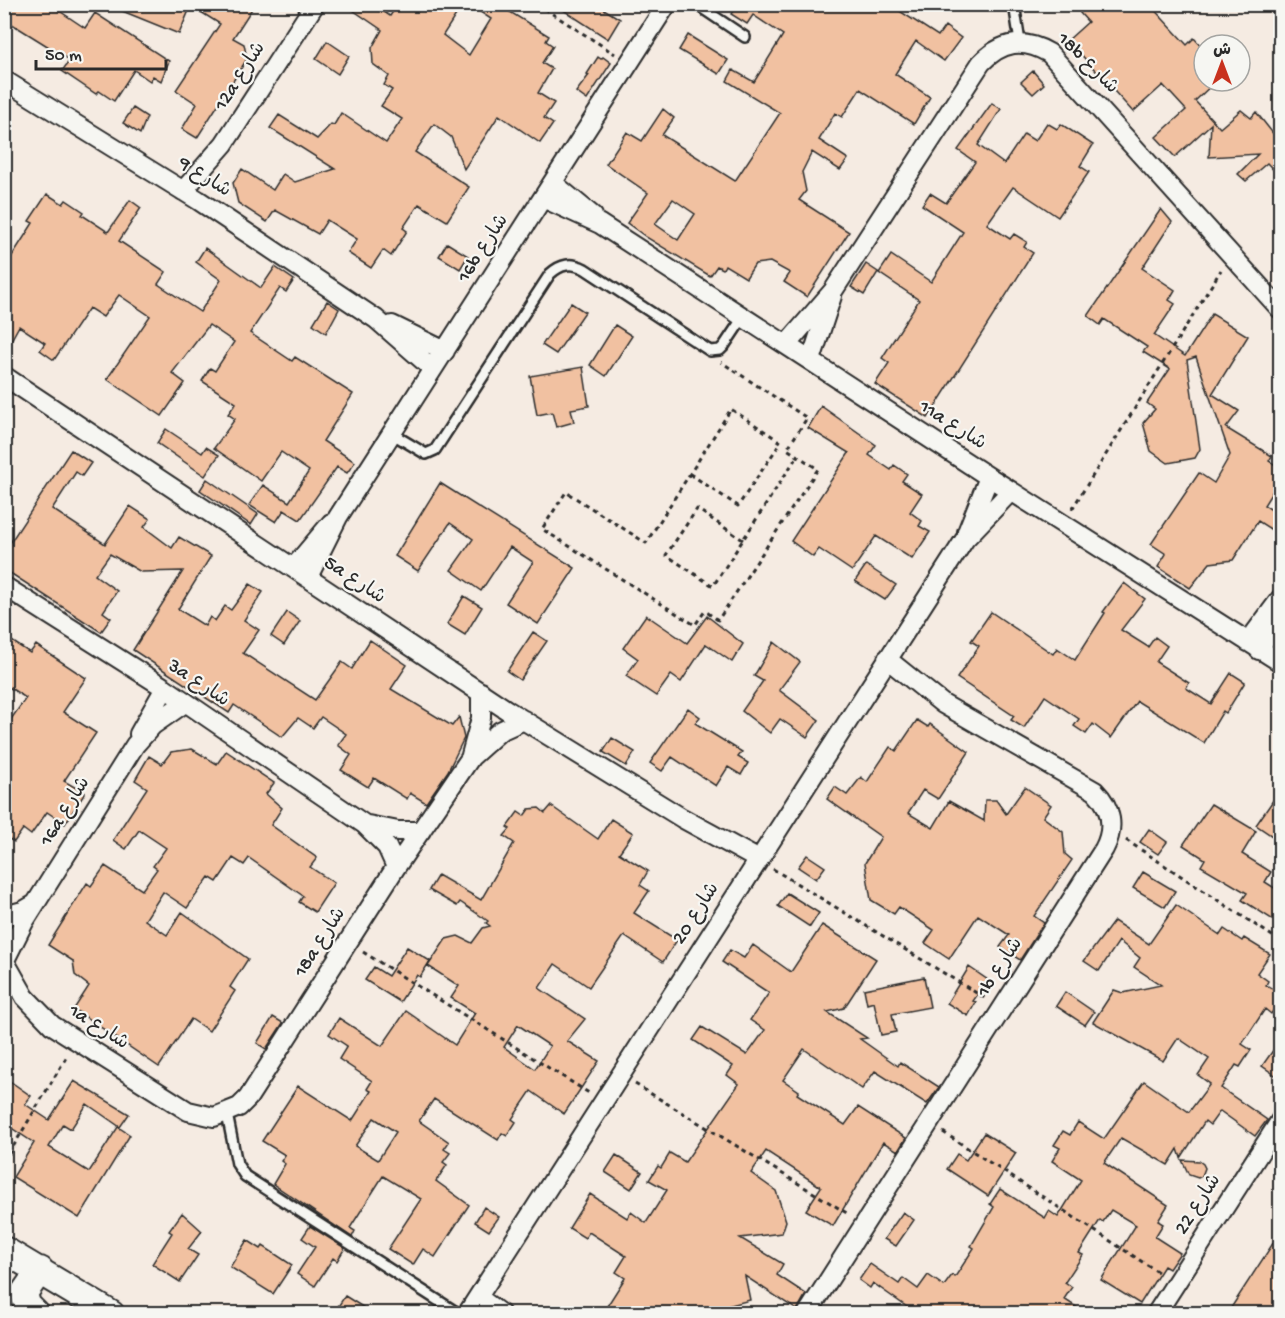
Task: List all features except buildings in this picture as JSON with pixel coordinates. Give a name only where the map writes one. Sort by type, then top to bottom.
[{"type":"street","name":"12a شارع","points":[[191,196],[315,4]]},
{"type":"street","name":"16b شارع","points":[[301,572],[317,536],[338,518],[667,4]]},
{"type":"street","name":"18b شارع","points":[[1020,42],[1035,45],[1049,53],[1281,309]]},
{"type":"street","points":[[787,344],[833,291],[981,63],[992,52],[1005,45],[1020,42]]},
{"type":"street","name":"شارع 9","points":[[4,80],[191,196],[376,319],[433,369]]},
{"type":"street","name":"11a شارع","points":[[548,190],[989,477],[1281,662]]},
{"type":"street","points":[[811,360],[833,291]]},
{"type":"street","name":"شارع 9","points":[[376,319],[445,351]]},
{"type":"street","name":"5a شارع","points":[[4,376],[481,692],[755,866]]},
{"type":"street","name":"شارع 20","points":[[467,1314],[964,539],[989,477]]},
{"type":"street","name":"شارع 20","points":[[964,539],[1011,491]]},
{"type":"street","name":"3a شارع","points":[[4,585],[165,688],[364,824],[387,847],[396,867]]},
{"type":"street","points":[[1254,646],[1281,599]]},
{"type":"street","points":[[1254,646],[1281,614]]},
{"type":"street","points":[[884,664],[916,693],[943,704],[1095,791],[1107,807],[1111,830]]},
{"type":"street","name":"16a شارع","points":[[5,960],[35,904],[135,745],[147,715],[165,688]]},
{"type":"street","name":"18a شارع","points":[[471,757],[481,718],[481,692]]},
{"type":"street","name":"16a شارع","points":[[135,745],[164,717],[186,702]]},
{"type":"street","name":"18a شارع","points":[[227,1114],[248,1098],[396,867],[471,757],[500,731],[525,720]]},
{"type":"street","name":"3a شارع","points":[[364,824],[398,831],[421,831]]},
{"type":"street","name":"1b شارع","points":[[807,1314],[1104,849],[1111,830]]},
{"type":"street","points":[[4,916],[23,911],[35,904]]},
{"type":"street","name":"1a شارع","points":[[5,960],[37,1012],[76,1041],[188,1112],[214,1117],[227,1114]]},
{"type":"street","name":"شارع 22","points":[[1156,1314],[1281,1120]]},
{"type":"street","points":[[4,1250],[111,1314]]},
{"type":"street","points":[[36,1314],[27,1305],[24,1293],[40,1270]]},
{"type":"street","points":[[478,1297],[501,1314]]},
{"type":"lane","points":[[696,4],[744,37]]},
{"type":"lane","points":[[1014,4],[1020,42]]},
{"type":"lane","points":[[392,433],[426,454],[435,450],[550,274],[562,266],[578,265],[585,268],[705,348],[715,351],[724,346],[744,316]]},
{"type":"lane","points":[[227,1114],[237,1164],[245,1176],[459,1314]]},
{"type":"path","points":[[537,4],[629,64]]},
{"type":"path","points":[[1064,523],[1231,254]]},
{"type":"path","points":[[690,474],[738,506],[781,442],[731,409],[646,543],[566,492],[542,529],[695,625],[705,611],[718,620],[818,469],[787,448],[807,418],[723,365],[715,351]]},
{"type":"path","points":[[743,540],[697,509],[666,555],[713,586],[743,540],[798,455]]},
{"type":"path","points":[[1111,830],[1281,941]]},
{"type":"path","points":[[755,866],[1002,1009]]},
{"type":"path","points":[[348,943],[603,1102]]},
{"type":"path","points":[[4,1162],[76,1041]]},
{"type":"path","points":[[620,1076],[865,1224]]},
{"type":"path","points":[[929,1123],[1176,1283]]}]
